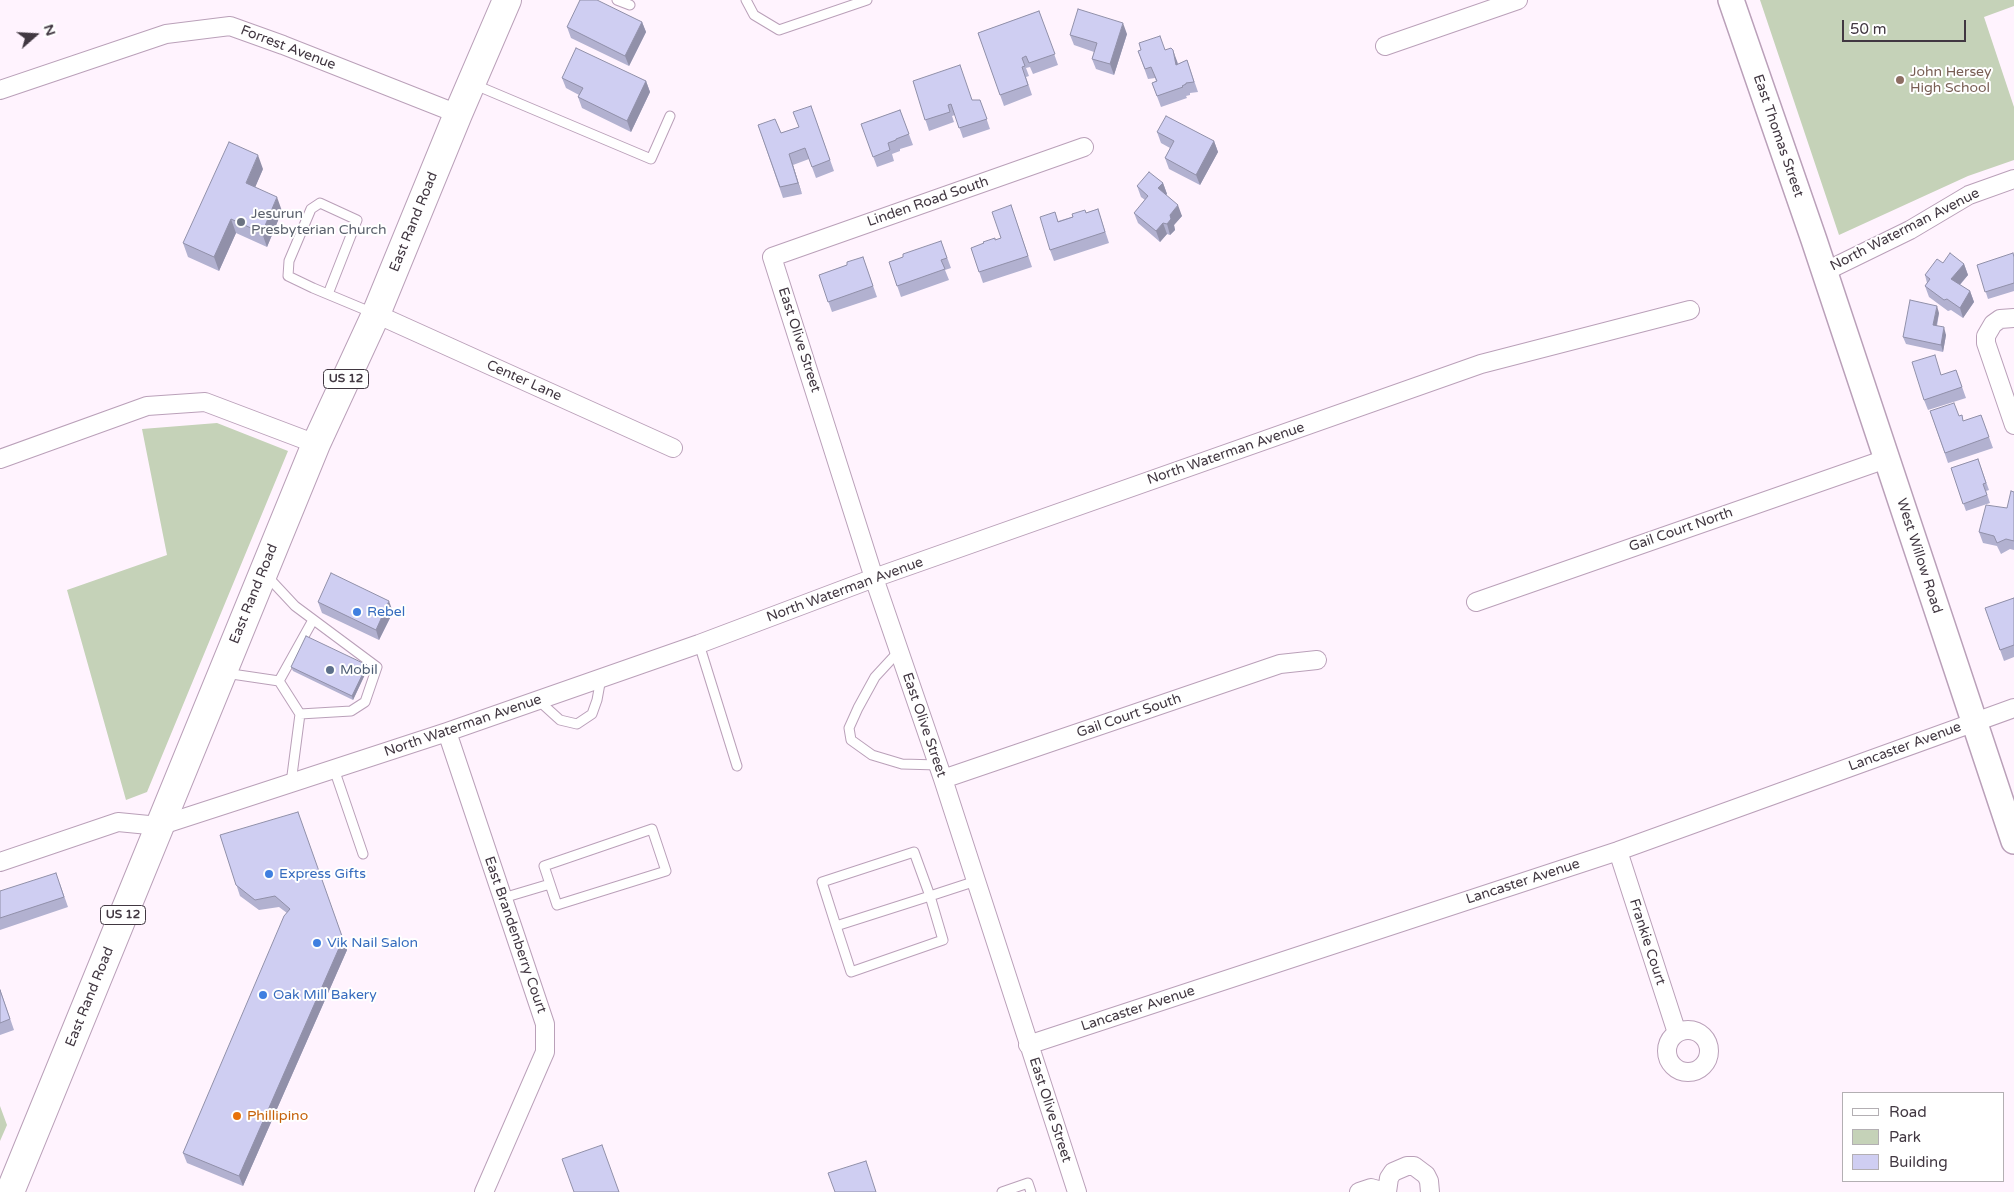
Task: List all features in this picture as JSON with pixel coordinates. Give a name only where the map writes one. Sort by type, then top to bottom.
[{"type":"main road","name":"East Rand Road","points":[[16,1187],[159,826],[263,572],[316,444],[376,314],[505,1]]},
{"type":"street","points":[[1385,46],[1518,0]]},
{"type":"street","name":"East Thomas Street","points":[[1731,0],[1824,272]]},
{"type":"street","name":"Forrest Avenue","points":[[0,90],[166,34],[230,26],[284,45],[458,114]]},
{"type":"street","name":"Linden Road South","points":[[772,257],[1084,148]]},
{"type":"street","name":"North Waterman Avenue","points":[[1824,272],[1910,230],[1969,195],[2014,180]]},
{"type":"street","name":"East Olive Street","points":[[772,257],[874,578],[941,772],[1077,1192]]},
{"type":"street","name":"West Willow Road","points":[[1824,272],[2014,841]]},
{"type":"street","name":"North Waterman Avenue","points":[[0,862],[118,822],[159,826],[334,769],[447,732],[699,644],[874,578],[1481,364],[1690,310]]},
{"type":"street","name":"Center Lane","points":[[376,314],[673,448]]},
{"type":"street","points":[[2014,318],[2000,319],[1993,324],[1986,336],[1986,343],[2014,425]]},
{"type":"street","points":[[0,459],[147,406],[205,402],[316,444]]},
{"type":"street","name":"Gail Court North","points":[[1476,602],[1886,459]]},
{"type":"street","name":"Gail Court South","points":[[941,772],[1280,664],[1317,660]]},
{"type":"street","name":"Lancaster Avenue","points":[[1028,1045],[1618,851],[2014,708]]},
{"type":"street","name":"East Brandenberry Court","points":[[447,732],[545,1024],[545,1052],[484,1192]]},
{"type":"street","name":"Frankie Court","points":[[1618,851],[1676,1033]]},
{"type":"street","points":[[1358,1192],[1371,1188],[1386,1192],[1389,1178],[1393,1172],[1407,1166],[1414,1166],[1426,1175],[1430,1181],[1430,1192]]},
{"type":"lane","points":[[617,0],[630,5]]},
{"type":"lane","points":[[746,0],[754,15],[779,30],[867,0]]},
{"type":"lane","points":[[471,83],[651,160],[670,116]]},
{"type":"lane","points":[[328,294],[357,220],[320,203],[311,209],[289,261],[288,276],[328,294],[376,314]]},
{"type":"lane","points":[[263,572],[295,606],[377,667],[365,702],[351,711],[300,714]]},
{"type":"lane","points":[[279,681],[313,620]]},
{"type":"lane","points":[[699,644],[737,766]]},
{"type":"lane","points":[[899,651],[875,677],[858,708],[849,728],[851,740],[872,755],[902,764],[941,772]]},
{"type":"lane","points":[[222,672],[279,681],[300,714],[290,783]]},
{"type":"lane","points":[[538,700],[560,720],[577,724],[592,714],[601,678]]},
{"type":"lane","points":[[334,769],[363,854]]},
{"type":"lane","points":[[652,829],[666,870],[557,906],[550,884],[544,866],[652,829]]},
{"type":"lane","points":[[914,852],[930,896],[943,940],[851,972],[822,882],[914,852]]},
{"type":"lane","points":[[836,926],[976,881]]},
{"type":"lane","points":[[503,898],[550,884]]},
{"type":"lane","points":[[1002,1192],[1028,1183],[1031,1192]]},
{"type":"green space","name":"John Hersey High School","points":[[1760,0],[2014,0],[2014,6],[1984,17],[2014,107],[2014,160],[1968,176],[1839,235]]},
{"type":"green space","points":[[217,423],[288,451],[147,792],[126,800],[67,590],[167,555],[142,429]]},
{"type":"green space","points":[[0,1106],[7,1125],[0,1141]]},
{"type":"building","points":[[580,0],[597,0],[642,22],[625,56],[567,27]]},
{"type":"building","points":[[1078,9],[1123,23],[1110,64],[1092,59],[1097,43],[1070,35]]},
{"type":"building","points":[[1039,11],[1055,54],[1029,63],[1026,56],[1022,58],[1025,66],[1022,67],[1028,85],[1000,95],[978,33]]},
{"type":"building","points":[[1160,36],[1165,50],[1171,48],[1173,50],[1176,65],[1187,60],[1194,82],[1186,83],[1183,87],[1157,96],[1152,83],[1157,81],[1151,67],[1145,69],[1138,51],[1141,50],[1139,43]]},
{"type":"building","points":[[576,48],[646,81],[627,121],[578,97],[583,88],[562,78]]},
{"type":"building","points":[[960,65],[972,100],[980,100],[987,119],[959,128],[951,104],[948,105],[950,112],[925,120],[913,81]]},
{"type":"building","points":[[811,106],[830,160],[812,167],[805,148],[789,154],[798,183],[780,187],[758,125],[775,119],[781,133],[799,127],[793,112]]},
{"type":"building","points":[[900,110],[909,134],[888,143],[890,150],[873,157],[861,124]]},
{"type":"building","points":[[1166,116],[1214,141],[1196,175],[1165,158],[1174,141],[1157,132]]},
{"type":"building","name":"Jesurun Presbyterian Church","points":[[229,142],[258,155],[246,183],[277,197],[262,233],[231,219],[214,257],[183,243]]},
{"type":"building","points":[[1149,172],[1163,183],[1158,188],[1178,205],[1170,215],[1171,219],[1167,224],[1163,223],[1156,231],[1134,213],[1148,196],[1137,186]]},
{"type":"building","points":[[1011,205],[1028,256],[979,272],[971,248],[995,238],[995,240],[1001,238],[992,212]]},
{"type":"building","points":[[1098,209],[1105,232],[1050,250],[1040,217],[1055,212],[1058,222],[1073,217],[1072,214],[1085,210],[1086,213]]},
{"type":"building","points":[[941,241],[947,258],[941,260],[945,269],[897,286],[889,262],[903,257],[903,254]]},
{"type":"building","points":[[1950,253],[1964,264],[1951,279],[1970,291],[1960,308],[1947,299],[1944,300],[1925,286],[1930,279],[1925,275],[1937,259],[1943,263]]},
{"type":"building","points":[[2013,253],[2014,283],[1985,292],[1977,265]]},
{"type":"building","points":[[863,257],[873,286],[828,302],[819,275]]},
{"type":"building","points":[[1910,300],[1937,306],[1933,325],[1944,327],[1941,345],[1903,337]]},
{"type":"building","points":[[1935,355],[1941,375],[1956,370],[1962,387],[1924,400],[1912,362]]},
{"type":"building","points":[[1954,403],[1959,416],[1962,415],[1963,421],[1981,415],[1989,437],[1945,453],[1930,411]]},
{"type":"building","points":[[1978,459],[1986,483],[1983,484],[1987,495],[1963,504],[1951,468]]},
{"type":"building","points":[[2011,491],[2014,492],[2014,541],[2006,539],[1997,543],[1994,536],[1979,532],[1986,505],[2007,508]]},
{"type":"building","name":"Rebel","points":[[331,573],[389,601],[376,630],[318,602]]},
{"type":"building","points":[[2014,598],[2014,645],[2000,650],[1985,608]]},
{"type":"building","name":"Mobil","points":[[306,636],[367,665],[352,696],[291,667]]},
{"type":"building","points":[[298,812],[343,939],[239,1176],[183,1153],[284,916],[290,909],[275,896],[255,900],[236,885],[220,835]]},
{"type":"building","points":[[56,873],[64,897],[0,918],[0,891]]},
{"type":"building","points":[[0,990],[10,1019],[0,1023]]},
{"type":"building","points":[[602,1145],[619,1192],[574,1192],[562,1159]]},
{"type":"building","points":[[866,1161],[876,1192],[835,1192],[828,1173]]},
{"type":"place","name":"John Hersey High School","points":[[1900,80]]},
{"type":"place","name":"Jesurun Presbyterian Church","points":[[241,222]]},
{"type":"place","name":"Rebel","points":[[357,612]]},
{"type":"place","name":"Mobil","points":[[330,670]]},
{"type":"place","name":"Express Gifts","points":[[269,874]]},
{"type":"place","name":"Vik Nail Salon","points":[[317,943]]},
{"type":"place","name":"Oak Mill Bakery","points":[[263,995]]},
{"type":"place","name":"Phillipino","points":[[237,1116]]}]
